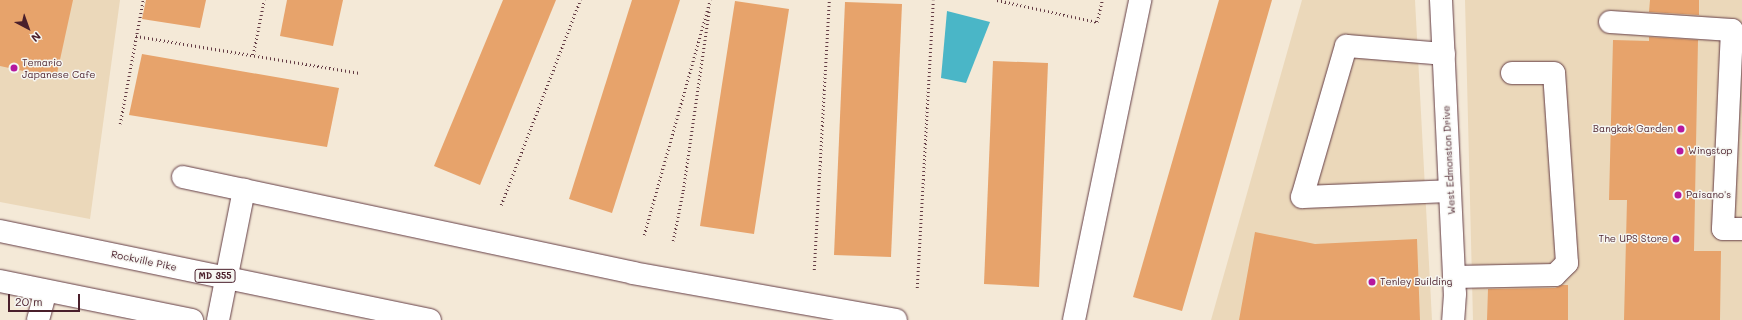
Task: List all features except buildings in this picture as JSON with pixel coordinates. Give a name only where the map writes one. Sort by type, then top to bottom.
[{"type":"main road","points":[[1074,320],[1140,0]]},
{"type":"main road","name":"West Edmonston Drive","points":[[1441,0],[1454,277],[1453,320]]},
{"type":"main road","points":[[1610,22],[1737,30],[1723,229],[1742,229]]},
{"type":"main road","points":[[1444,54],[1346,46],[1302,197],[1450,191]]},
{"type":"main road","points":[[1454,277],[1555,275],[1566,263],[1554,73],[1512,74]]},
{"type":"main road","points":[[183,177],[633,273],[802,312],[896,320]]},
{"type":"main road","points":[[218,320],[225,278],[244,190]]},
{"type":"main road","name":"Rockville Pike","points":[[0,231],[430,320]]},
{"type":"main road","points":[[0,281],[192,320]]},
{"type":"main road","points":[[38,320],[46,290]]},
{"type":"path","points":[[120,124],[144,0]]},
{"type":"path","points":[[253,55],[264,0]]},
{"type":"path","points":[[501,205],[580,0]]},
{"type":"path","points":[[644,235],[710,0]]},
{"type":"path","points":[[673,241],[683,190],[710,0]]},
{"type":"path","points":[[814,270],[829,0]]},
{"type":"path","points":[[917,288],[933,0]]},
{"type":"path","points":[[997,0],[1097,22],[1102,0]]},
{"type":"path","points":[[136,36],[360,73]]},
{"type":"shaded area","points":[[0,0],[120,0],[90,219],[0,202]]},
{"type":"shaded area","points":[[1302,0],[1415,0],[1432,320],[1211,320]]},
{"type":"shaded area","points":[[1465,0],[1742,0],[1742,320],[1473,320]]},
{"type":"water","points":[[947,11],[990,22],[966,83],[941,78]]},
{"type":"place","name":"Temario Japanese Cafe","points":[[14,68]]},
{"type":"place","name":"Bangkok Garden","points":[[1681,129]]},
{"type":"place","name":"Wingstop","points":[[1680,151]]},
{"type":"place","name":"Paisano's","points":[[1678,195]]},
{"type":"place","name":"The UPS Store","points":[[1676,239]]},
{"type":"place","name":"Tenley Building","points":[[1372,282]]}]
